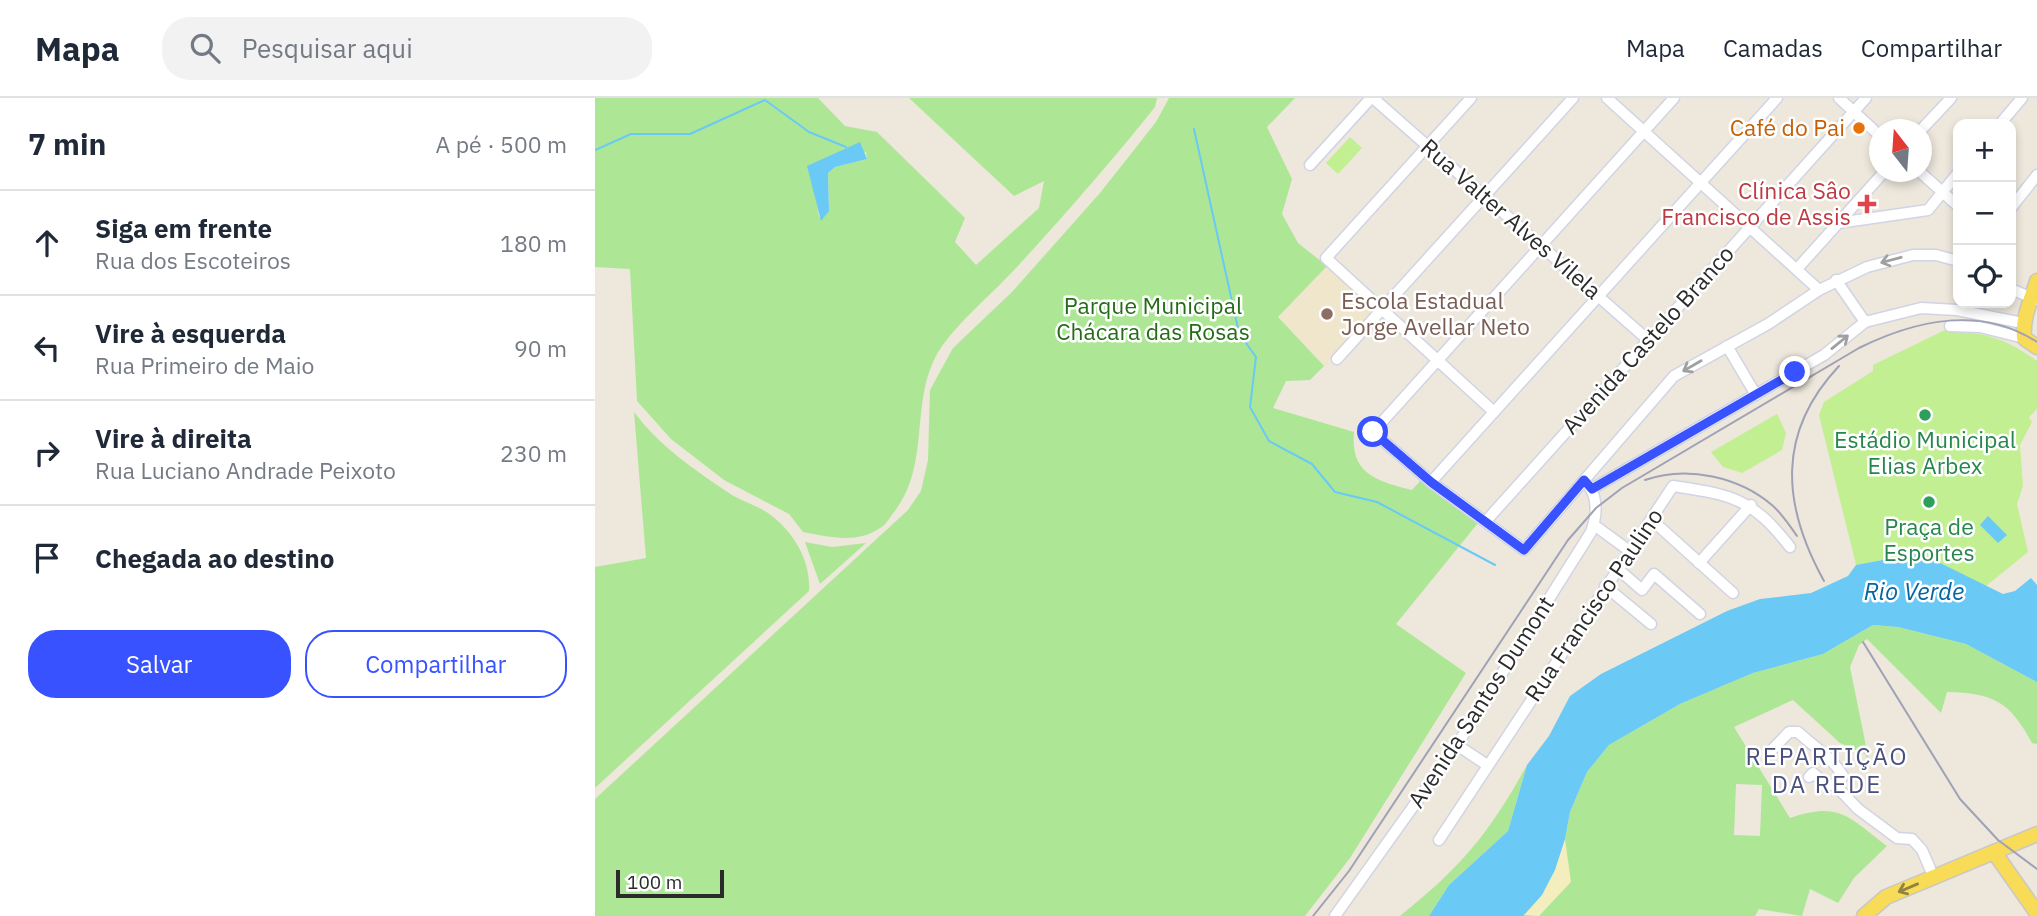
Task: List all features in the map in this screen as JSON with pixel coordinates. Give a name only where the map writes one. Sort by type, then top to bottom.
[{"type":"main road","points":[[2037,281],[2024,330],[2037,347]]},
{"type":"main road","points":[[1864,916],[1886,897],[1934,877],[2005,854],[2037,834]]},
{"type":"main road","points":[[2005,854],[2037,913]]},
{"type":"street","name":"Rua Valter Alves Vilela","points":[[1372,98],[1648,340]]},
{"type":"street","points":[[1310,165],[1372,98]]},
{"type":"street","points":[[1471,98],[1326,258],[1494,412]]},
{"type":"street","points":[[1338,359],[1573,98]]},
{"type":"street","points":[[1607,98],[1819,290]]},
{"type":"street","points":[[1674,98],[1373,432],[1431,482],[1524,550],[1669,382],[1836,280],[1867,267],[1913,255],[1936,255],[1953,260]]},
{"type":"street","points":[[1431,482],[1777,98]]},
{"type":"street","points":[[1839,98],[1869,126]]},
{"type":"street","name":"Avenida Castelo Branco","points":[[1486,521],[1866,98]]},
{"type":"street","points":[[1931,119],[1951,98]]},
{"type":"street","points":[[2004,119],[2022,98]]},
{"type":"street","points":[[2016,202],[2037,175]]},
{"type":"street","points":[[1838,223],[1928,209],[1953,179]]},
{"type":"street","points":[[1797,269],[1875,182]]},
{"type":"street","points":[[1932,182],[1953,201]]},
{"type":"street","points":[[1850,209],[1861,219]]},
{"type":"street","points":[[1836,280],[1865,322]]},
{"type":"street","points":[[2016,291],[2034,300]]},
{"type":"street","points":[[1592,489],[1824,355],[1865,322],[1921,307],[1957,310],[2024,330]]},
{"type":"street","points":[[1950,326],[2024,330]]},
{"type":"street","points":[[1727,346],[1756,395]]},
{"type":"street","points":[[1584,480],[1592,489],[1596,508],[1594,525],[1631,552]]},
{"type":"street","name":"Rua Francisco Paulino","points":[[1439,840],[1673,486],[1718,493],[1751,505],[1772,524],[1790,547]]},
{"type":"street","points":[[1699,563],[1751,505]]},
{"type":"street","points":[[1653,520],[1733,593]]},
{"type":"street","name":"Avenida Santos Dumont","points":[[1335,916],[1457,745],[1594,525]]},
{"type":"street","points":[[1618,569],[1642,590],[1654,573],[1700,614]]},
{"type":"street","points":[[1605,586],[1651,624]]},
{"type":"street","points":[[1770,752],[1789,732],[1798,732],[1814,748],[1832,758],[1843,776],[1836,786]]},
{"type":"street","points":[[1457,745],[1487,765]]},
{"type":"street","points":[[1809,777],[1813,773],[1825,783],[1836,786],[1857,809],[1897,838],[1912,839],[1922,850],[1934,877]]},
{"type":"shaded area","name":"Escola Estadual Jorge Avellar Neto","points":[[1327,266],[1377,311],[1324,366],[1278,317]]},
{"type":"green space","points":[[595,98],[818,98],[845,126],[877,132],[965,218],[955,242],[976,265],[1039,208],[1044,181],[1014,196],[909,98],[1157,98],[1155,107],[1087,189],[942,346],[931,366],[925,387],[917,451],[906,493],[884,525],[862,536],[843,538],[803,532],[789,514],[724,480],[671,439],[637,401],[630,269],[595,267]],"holes":[[[866,152],[867,159],[835,167],[828,173],[829,211],[819,217],[812,175]]]},
{"type":"green space","name":"Parque Municipal Chácara das Rosas","points":[[1169,98],[1295,98],[1267,127],[1292,179],[1282,214],[1298,243],[1327,266],[1278,317],[1324,366],[1310,380],[1286,381],[1273,408],[1354,432],[1356,458],[1368,473],[1377,479],[1412,490],[1421,480],[1478,523],[1396,624],[1466,673],[1350,858],[1305,916],[595,916],[595,799],[908,510],[921,491],[928,460],[930,390],[953,348],[1012,292],[1100,193],[1156,122]]},
{"type":"green space","points":[[1350,137],[1362,148],[1338,174],[1326,163]]},
{"type":"green space","points":[[1945,330],[2004,341],[2037,361],[2037,409],[2029,417],[2032,422],[2020,445],[2023,486],[2017,504],[2028,552],[1986,586],[1920,553],[1856,565],[1819,415],[1824,402],[1873,371],[1873,365]]},
{"type":"green space","points":[[634,412],[654,435],[691,466],[734,496],[767,513],[788,531],[804,559],[809,591],[595,788],[595,567],[646,558]]},
{"type":"green space","points":[[1777,414],[1786,433],[1782,450],[1742,473],[1723,467],[1711,452]]},
{"type":"green space","points":[[805,542],[832,547],[866,543],[820,584]]},
{"type":"green space","points":[[1873,625],[1898,627],[1966,644],[2037,682],[2037,744],[2032,743],[2008,709],[1989,698],[1947,692],[1941,713],[1867,639],[1859,645],[1850,667],[1869,761],[1865,754],[1840,743],[1793,700],[1734,727],[1790,818],[1821,811],[1843,815],[1887,846],[1854,878],[1838,903],[1810,889],[1802,916],[1759,909],[1755,916],[1523,916],[1542,895],[1565,839],[1570,812],[1587,772],[1609,745],[1680,704],[1753,673],[1823,654]],"holes":[[[1736,784],[1762,785],[1760,836],[1734,835]]]},
{"type":"green space","points":[[1527,765],[1508,831],[1449,885],[1429,916],[1400,916],[1472,848],[1500,811]]},
{"type":"sand","points":[[1565,839],[1571,882],[1539,916],[1524,915],[1542,895]]},
{"type":"water","points":[[860,142],[867,159],[835,167],[828,173],[829,211],[821,221],[807,166]]},
{"type":"water","points":[[1988,516],[2007,535],[1998,543],[1980,525]]},
{"type":"water","name":"Rio Verde","points":[[1920,553],[2003,594],[2015,591],[2031,578],[2037,585],[2037,682],[1966,644],[1898,627],[1873,625],[1823,654],[1753,673],[1680,704],[1609,745],[1587,772],[1570,812],[1555,870],[1542,895],[1523,916],[1429,916],[1449,885],[1508,831],[1527,765],[1549,736],[1570,696],[1601,674],[1727,611],[1760,599],[1811,593],[1848,576],[1856,565]]},
{"type":"waterway","points":[[595,150],[631,134],[690,134],[765,100],[809,132],[846,147]]},
{"type":"waterway","points":[[1194,129],[1239,333],[1256,357],[1250,407],[1269,441],[1312,464],[1335,492],[1377,502],[1495,565]]},
{"type":"railway","points":[[1313,916],[1349,871],[1568,540],[1596,508],[1622,488],[1859,348],[1881,338],[1925,324],[1971,320],[2015,330],[2037,342]]},
{"type":"railway","points":[[1824,581],[1800,525],[1792,470],[1795,443],[1804,417],[1819,391],[1839,366]]},
{"type":"railway","points":[[1645,480],[1695,474],[1729,481],[1760,496],[1773,506],[1797,536]]},
{"type":"railway","points":[[1863,642],[1960,799],[1998,840],[2037,869]]},
{"type":"place","name":"Café do Pai","points":[[1859,128]]},
{"type":"place","name":"Clínica Sâo Francisco de Assis","points":[[1867,204]]},
{"type":"place","name":"Escola Estadual Jorge Avellar Neto","points":[[1327,314]]},
{"type":"place","name":"Estádio Municipal Elias Arbex","points":[[1925,415]]},
{"type":"place","name":"Praça de Esportes","points":[[1929,502]]},
{"type":"district","name":"REPARTIÇÃO DA REDE","points":[[1827,771]]},
{"type":"route","points":[[1373,432],[1431,482],[1524,550],[1584,480],[1592,489],[1795,372]]}]
